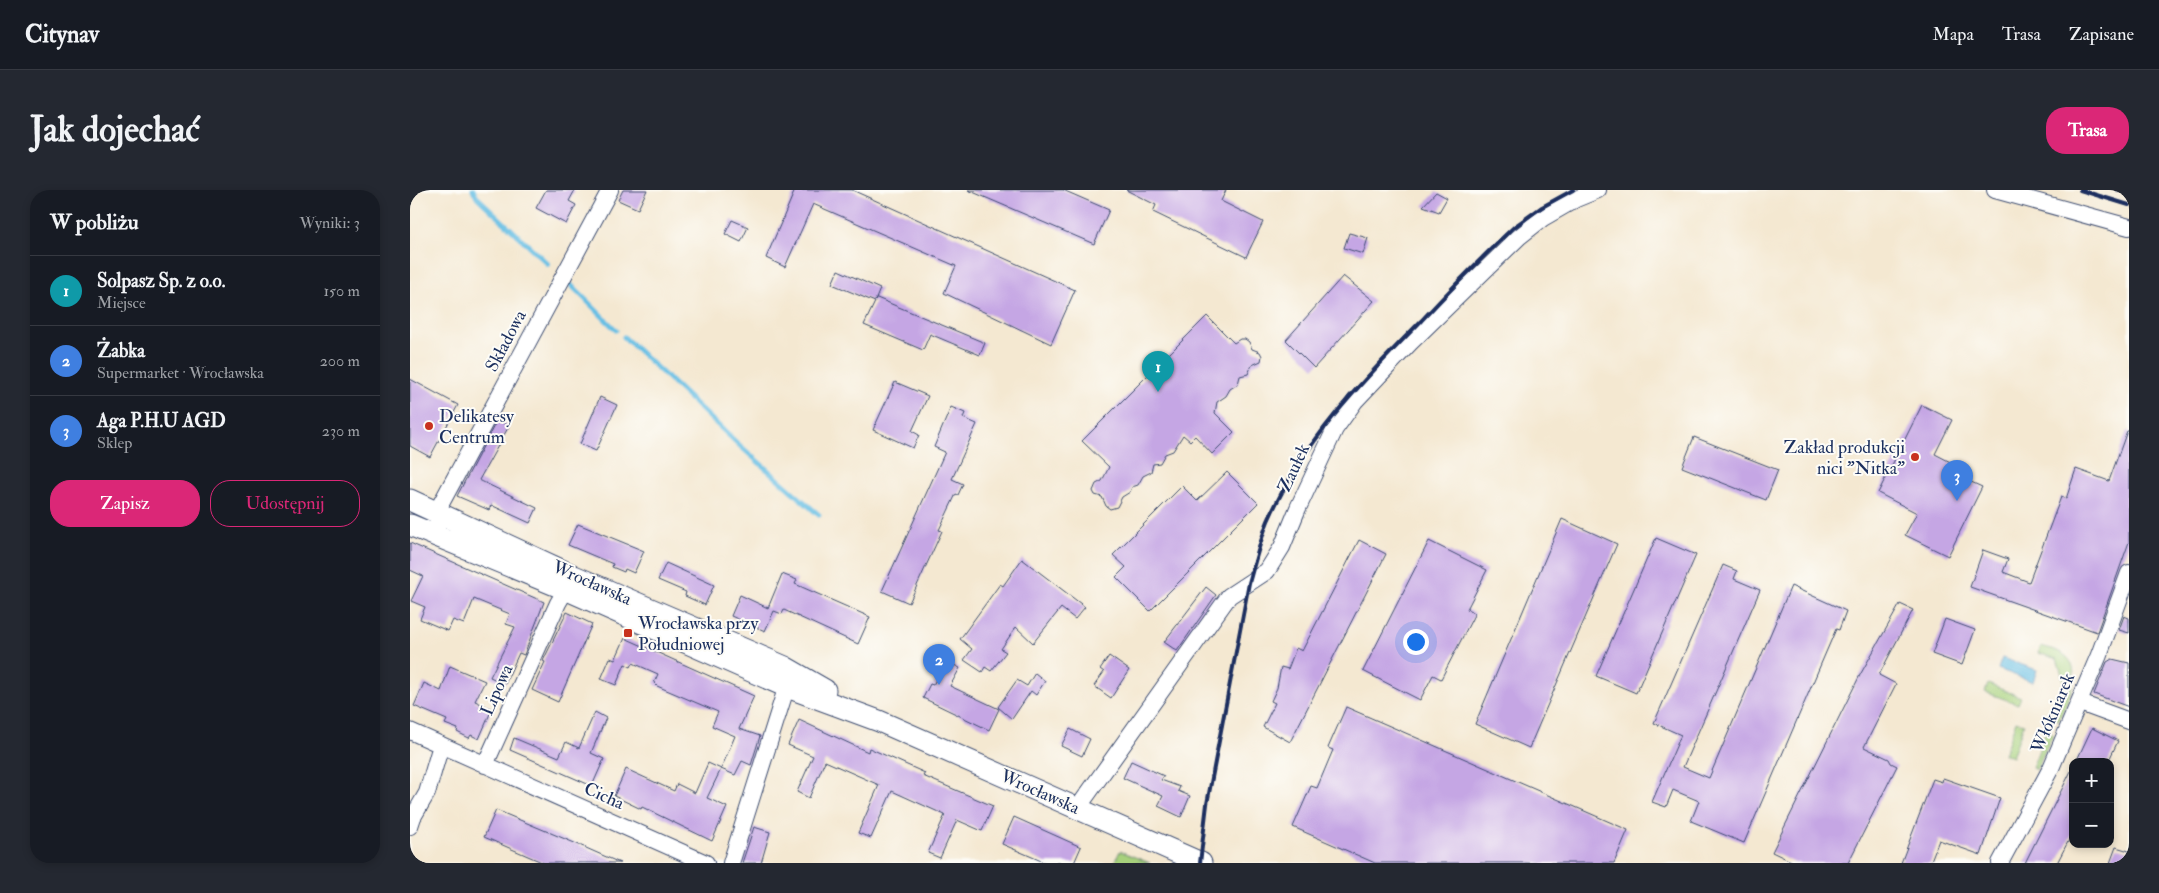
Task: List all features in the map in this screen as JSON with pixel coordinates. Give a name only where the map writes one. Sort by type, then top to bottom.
[{"type":"street","name":"Składowa","points":[[437,511],[610,190]]},
{"type":"street","name":"Zaułek","points":[[1077,809],[1229,596],[1267,572],[1282,547],[1335,429],[1355,401],[1410,343],[1519,237],[1543,218],[1576,199],[1598,190]]},
{"type":"street","points":[[1995,190],[2129,227]]},
{"type":"street","name":"Wrocławska","points":[[410,500],[437,511],[570,582],[789,679],[879,722],[1201,863]]},
{"type":"street","points":[[410,516],[437,511],[436,520],[445,540]]},
{"type":"street","name":"Wrocławska","points":[[410,525],[445,540],[570,582]]},
{"type":"street","name":"Włókniarek","points":[[2000,863],[2051,768],[2080,703],[2129,573]]},
{"type":"street","name":"Lipowa","points":[[485,765],[570,582]]},
{"type":"street","points":[[731,863],[789,679]]},
{"type":"street","points":[[2080,703],[2129,721]]},
{"type":"street","points":[[410,731],[485,765]]},
{"type":"street","points":[[410,826],[427,793],[441,745]]},
{"type":"street","name":"Cicha","points":[[485,765],[706,863]]},
{"type":"green space","points":[[2041,646],[2063,654],[2070,660],[2073,668],[2072,686],[2059,720],[2050,717],[2064,681],[2057,659],[2038,653]]},
{"type":"green space","points":[[1988,684],[2021,697],[2018,704],[1985,692]]},
{"type":"green space","points":[[2016,721],[2024,724],[2012,757],[2004,754]]},
{"type":"green space","points":[[2046,731],[2053,734],[2036,770],[2032,768]]},
{"type":"green space","points":[[1120,851],[1150,863],[1114,863]]},
{"type":"water","points":[[2002,658],[2037,670],[2033,682],[1998,669]]},
{"type":"building","points":[[546,190],[575,190],[569,201],[576,205],[566,224],[536,208]]},
{"type":"building","points":[[623,190],[647,190],[638,209],[618,200]]},
{"type":"building","points":[[795,190],[852,190],[1075,290],[1051,344],[944,293],[956,266],[813,204],[785,267],[766,258]]},
{"type":"building","points":[[968,190],[1063,190],[1109,210],[1094,244]]},
{"type":"building","points":[[1126,190],[1226,190],[1221,201],[1263,222],[1246,257],[1153,212],[1156,205]]},
{"type":"building","points":[[1436,192],[1447,198],[1439,212],[1423,206]]},
{"type":"building","points":[[732,220],[748,227],[741,242],[725,234]]},
{"type":"building","points":[[1349,233],[1368,238],[1363,254],[1344,248]]},
{"type":"building","points":[[838,270],[880,289],[875,301],[877,298],[985,343],[980,355],[930,334],[923,350],[864,325],[875,302],[832,284]]},
{"type":"building","points":[[1343,276],[1374,301],[1314,368],[1286,340]]},
{"type":"building","points":[[1207,316],[1234,343],[1240,339],[1245,339],[1249,342],[1252,349],[1260,352],[1262,356],[1261,361],[1252,365],[1248,374],[1240,376],[1238,384],[1217,402],[1215,413],[1234,432],[1212,454],[1195,436],[1190,441],[1183,435],[1173,451],[1165,454],[1160,463],[1153,464],[1151,472],[1143,476],[1138,485],[1132,487],[1130,492],[1122,497],[1117,507],[1110,509],[1106,506],[1102,497],[1095,495],[1093,491],[1096,484],[1102,481],[1109,467],[1082,441]]},
{"type":"building","name":"Delikatesy Centrum","points":[[410,379],[458,405],[430,457],[410,446]]},
{"type":"building","points":[[895,382],[928,396],[912,431],[919,435],[913,448],[873,430]]},
{"type":"building","points":[[600,397],[617,405],[596,451],[580,444]]},
{"type":"building","points":[[1922,405],[1952,420],[1935,454],[1960,467],[1956,475],[1982,487],[1948,556],[1905,535],[1917,513],[1878,493]]},
{"type":"building","points":[[951,407],[965,413],[963,418],[977,424],[952,479],[963,484],[958,495],[956,494],[939,530],[942,531],[909,603],[882,591],[945,452],[934,447]]},
{"type":"building","points":[[497,420],[509,426],[479,480],[537,508],[530,523],[491,505],[489,510],[457,496]]},
{"type":"building","points":[[2127,431],[2129,431],[2129,542],[2097,632],[1970,587],[1983,550],[2008,559],[2003,572],[2029,582],[2061,497],[2066,499],[2076,469],[2109,481]]},
{"type":"building","points":[[1694,437],[1778,470],[1766,500],[1682,467]]},
{"type":"building","points":[[1227,472],[1258,503],[1150,611],[1116,577],[1126,567],[1113,555],[1182,486],[1197,501]]},
{"type":"building","points":[[1562,519],[1617,544],[1529,748],[1475,724]]},
{"type":"building","points":[[578,524],[644,551],[634,573],[625,569],[624,572],[612,567],[613,564],[568,545]]},
{"type":"building","points":[[1656,538],[1696,555],[1636,693],[1596,676]]},
{"type":"building","points":[[1359,540],[1386,554],[1290,742],[1263,727],[1275,703],[1271,701],[1277,688],[1281,667],[1288,669],[1296,648],[1302,651]]},
{"type":"building","points":[[1429,541],[1487,570],[1467,609],[1475,613],[1441,679],[1433,675],[1420,700],[1363,671]]},
{"type":"building","points":[[410,543],[544,602],[524,655],[519,653],[505,684],[490,677],[515,627],[506,624],[510,614],[474,599],[464,624],[453,620],[448,631],[420,619],[425,607],[411,601],[423,576],[410,570]]},
{"type":"building","points":[[1022,559],[1085,607],[1075,619],[1061,608],[1033,643],[1016,627],[1001,649],[1006,652],[991,671],[985,667],[982,672],[964,660],[972,649],[960,639],[1000,584],[1003,586]]},
{"type":"building","points":[[666,563],[714,585],[705,605],[685,596],[686,592],[658,580]]},
{"type":"building","points":[[1723,565],[1737,571],[1734,579],[1760,590],[1683,767],[1709,778],[1791,586],[1846,611],[1839,630],[1836,629],[1744,843],[1691,821],[1699,801],[1673,790],[1666,807],[1652,802],[1681,735],[1654,723]]},
{"type":"building","points":[[782,574],[797,580],[795,584],[870,617],[858,644],[784,610],[782,614],[774,611],[765,631],[731,616],[740,595],[768,608]]},
{"type":"building","points":[[1206,587],[1216,595],[1177,651],[1164,642]]},
{"type":"building","points":[[1900,604],[1913,610],[1879,675],[1896,684],[1864,747],[1889,759],[1891,763],[1897,766],[1848,863],[1795,863],[1772,852],[1860,675]]},
{"type":"building","points":[[567,612],[592,624],[558,702],[532,690],[545,662],[543,661]]},
{"type":"building","points":[[2124,616],[2129,618],[2129,633],[2119,630]]},
{"type":"building","points":[[1945,619],[1975,630],[1962,665],[1932,654]]},
{"type":"building","points":[[625,638],[754,696],[739,729],[760,736],[751,765],[742,761],[735,775],[721,769],[735,736],[712,726],[718,712],[657,686],[654,683],[658,674],[633,663],[631,667],[625,664],[616,685],[601,679],[610,658],[615,660]]},
{"type":"building","points":[[1109,656],[1129,670],[1111,698],[1094,686],[1104,672],[1100,669]]},
{"type":"building","points":[[2112,659],[2129,663],[2129,707],[2094,694],[2107,662]]},
{"type":"building","points":[[946,661],[960,668],[950,686],[999,709],[989,730],[923,698],[930,684],[933,685]]},
{"type":"building","points":[[450,666],[485,681],[475,701],[492,709],[479,739],[471,735],[469,738],[457,732],[458,729],[445,724],[447,720],[414,706],[424,683],[441,691]]},
{"type":"building","points":[[1035,673],[1045,681],[1036,695],[1031,691],[1012,719],[998,707],[1017,680],[1027,686]]},
{"type":"building","points":[[1346,707],[1628,830],[1614,863],[1375,863],[1293,827],[1311,786],[1317,788],[1333,750],[1328,748]]},
{"type":"building","points":[[595,712],[606,718],[591,753],[604,759],[592,786],[510,750],[514,738],[559,757],[566,742],[579,748]]},
{"type":"building","points":[[799,720],[868,752],[869,748],[925,773],[923,776],[993,806],[982,831],[957,820],[940,858],[928,853],[945,815],[892,791],[871,838],[858,833],[879,785],[825,761],[809,798],[797,792],[813,756],[788,745]]},
{"type":"building","points":[[2092,728],[2118,741],[2110,758],[2078,758]]},
{"type":"building","points":[[1070,729],[1090,739],[1082,756],[1061,746]]},
{"type":"building","points":[[1131,761],[1164,776],[1161,780],[1180,787],[1178,791],[1190,796],[1181,817],[1158,806],[1163,796],[1123,778]]},
{"type":"building","points":[[708,763],[721,769],[707,798],[727,807],[712,841],[642,807],[641,809],[614,796],[626,769],[674,791],[677,784],[695,793]]},
{"type":"building","points":[[2069,775],[2069,840],[2057,863],[2025,863]]},
{"type":"building","points":[[1943,778],[2000,798],[1981,855],[1939,840],[1930,863],[1901,863],[1933,779],[1942,782]]},
{"type":"building","points":[[496,810],[620,863],[544,863],[484,837]]},
{"type":"building","points":[[1014,817],[1081,847],[1074,863],[1046,863],[1002,844]]},
{"type":"building","points":[[754,827],[770,832],[761,863],[742,863]]},
{"type":"building","points":[[2116,847],[2129,851],[2129,863],[2110,863]]},
{"type":"waterway","points":[[473,190],[477,197],[548,264]]},
{"type":"waterway","points":[[569,283],[616,330]]},
{"type":"waterway","points":[[624,337],[738,444],[819,515]]},
{"type":"railway","points":[[1200,863],[1207,804],[1249,583],[1265,529],[1282,492],[1298,465],[1335,414],[1478,261],[1514,227],[1542,207],[1573,190]]},
{"type":"railway","points":[[2080,190],[2129,205]]},
{"type":"railway","points":[[2118,190],[2129,193]]},
{"type":"place","name":"Solpasz Sp. z o.o.","points":[[1158,392]]},
{"type":"place","name":"Delikatesy Centrum","points":[[429,426]]},
{"type":"place","name":"Zakład produkcji nici \"Nitka\"","points":[[1915,457]]},
{"type":"place","name":"Aga P.H.U AGD","points":[[1957,501]]},
{"type":"place","name":"Wrocławska przy Południowej","points":[[628,633]]},
{"type":"place","name":"Żabka","points":[[939,685]]}]
